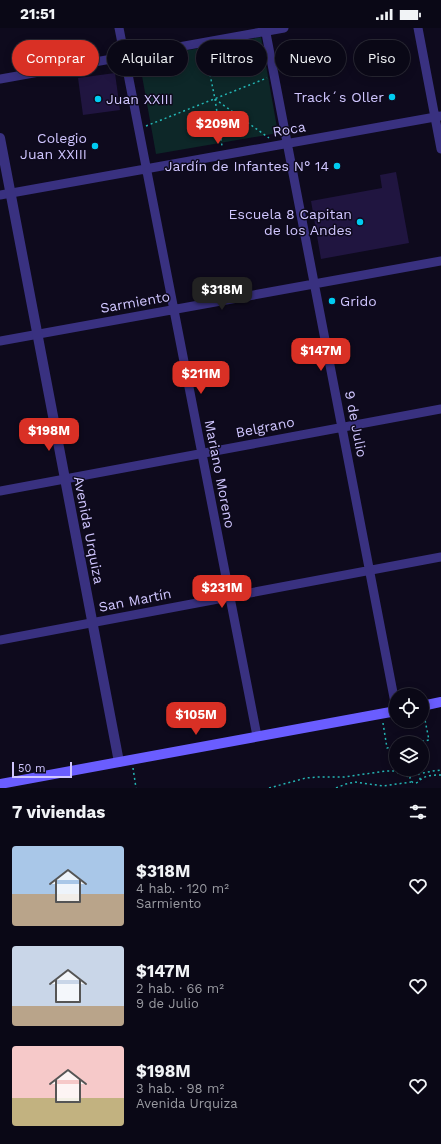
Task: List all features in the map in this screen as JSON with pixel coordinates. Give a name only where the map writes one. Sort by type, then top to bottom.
[{"type":"main road","points":[[429,707],[441,702]]},
{"type":"main road","points":[[0,784],[389,710]]},
{"type":"street","name":"Mariano Moreno","points":[[119,28],[121,40]]},
{"type":"street","points":[[214,40],[265,30],[284,28]]},
{"type":"street","points":[[418,28],[438,117],[441,149]]},
{"type":"street","name":"9 de Julio","points":[[265,30],[274,75],[283,145],[314,284],[392,688]]},
{"type":"street","points":[[0,79],[107,60]]},
{"type":"street","name":"Mariano Moreno","points":[[128,76],[257,736]]},
{"type":"street","name":"Roca","points":[[0,195],[438,117]]},
{"type":"street","name":"Avenida Urquiza","points":[[0,138],[119,762]]},
{"type":"street","name":"Sarmiento","points":[[0,341],[441,261]]},
{"type":"street","name":"Belgrano","points":[[0,491],[441,409]]},
{"type":"street","name":"San Martín","points":[[0,640],[441,557]]},
{"type":"path","points":[[138,129],[274,75]]},
{"type":"path","points":[[211,76],[224,155]]},
{"type":"path","points":[[215,99],[283,145]]},
{"type":"path","points":[[383,721],[387,748],[389,748]]},
{"type":"path","points":[[131,760],[136,788]]},
{"type":"path","points":[[429,772],[441,770]]},
{"type":"path","points":[[269,788],[306,778],[344,777],[386,771],[394,771],[409,777],[411,782]]},
{"type":"path","points":[[336,788],[355,782],[383,786],[411,782],[416,783],[423,778],[433,775],[441,775]]},
{"type":"path","points":[[419,776],[419,781]]},
{"type":"green space","points":[[261,37],[262,40],[244,40]]},
{"type":"green space","points":[[196,49],[196,76],[267,76],[267,71],[278,133],[156,154],[142,76],[188,76],[188,50]]},
{"type":"building","points":[[107,74],[107,76],[115,76],[120,110],[83,115],[78,78]]},
{"type":"building","name":"Escuela 8 Capitan de los Andes","points":[[396,172],[409,243],[321,259],[311,201],[382,188],[380,175]]},
{"type":"place","name":"Track´s Oller","points":[[392,97]]},
{"type":"place","name":"Juan XXIII","points":[[98,99]]},
{"type":"place","name":"Colegio Juan XXIII","points":[[95,146]]},
{"type":"place","name":"Jardín de Infantes N° 14","points":[[337,166]]},
{"type":"place","name":"Escuela 8 Capitan de los Andes","points":[[360,222]]},
{"type":"place","name":"Grido","points":[[332,301]]}]
